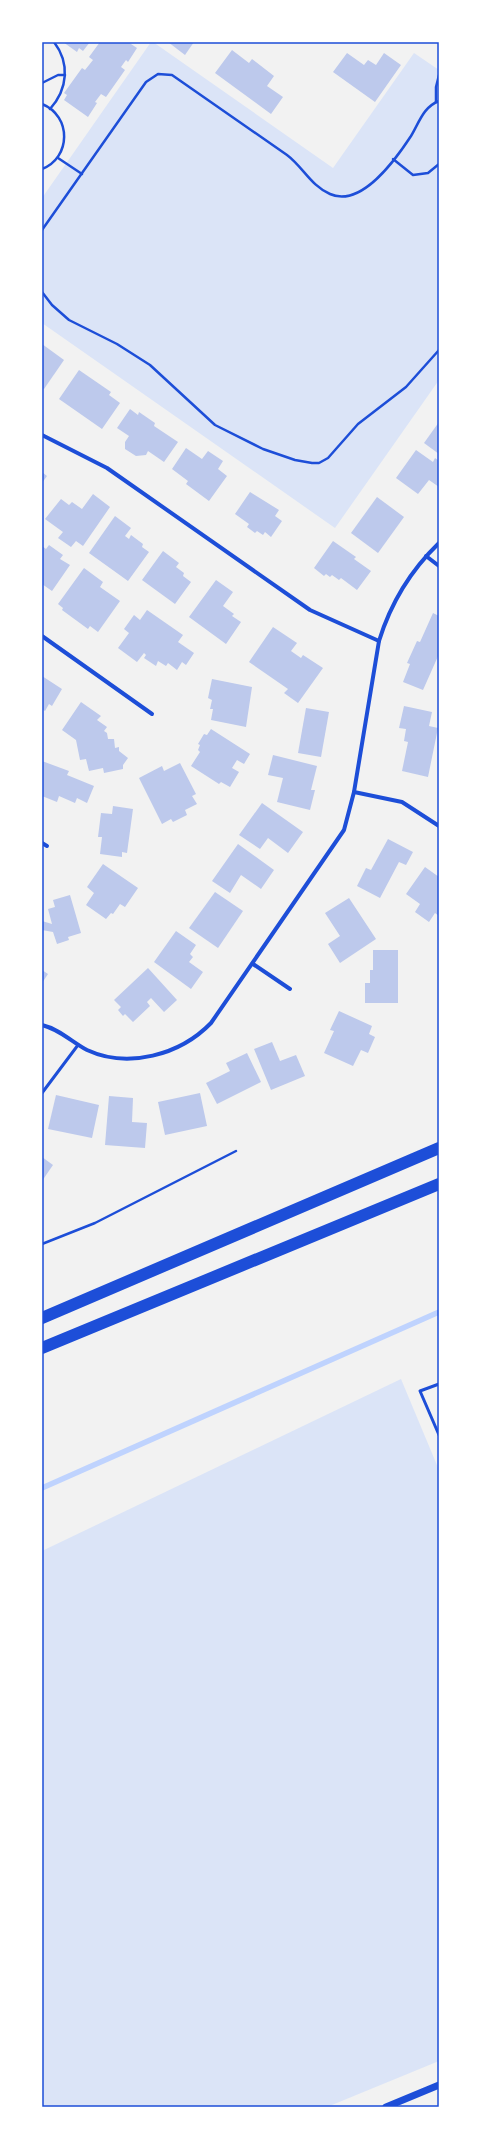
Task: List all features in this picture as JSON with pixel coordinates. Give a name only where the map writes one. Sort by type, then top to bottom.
[{"type":"highway","points":[[42,1318],[439,1148]]},
{"type":"highway","points":[[42,1349],[55,1342],[439,1184]]},
{"type":"street","points":[[42,434],[106,468],[310,610],[379,641]]},
{"type":"street","points":[[42,1025],[78,1045],[100,1054],[115,1058],[131,1059],[150,1056],[184,1044],[211,1023],[342,836],[347,824],[354,792],[379,641],[384,623],[400,591],[426,556],[439,543]]},
{"type":"street","points":[[426,556],[439,566]]},
{"type":"street","points":[[42,636],[152,714]]},
{"type":"street","points":[[354,792],[402,802],[439,826]]},
{"type":"street","points":[[42,843],[47,846]]},
{"type":"street","points":[[253,964],[290,989]]},
{"type":"street","points":[[386,2107],[439,2085]]},
{"type":"lane","points":[[42,1093],[78,1045]]},
{"type":"lane","points":[[439,1384],[420,1391],[439,1435]]},
{"type":"path","points":[[50,109],[63,88],[65,75],[60,51],[54,42]]},
{"type":"path","points":[[42,230],[148,79],[158,74],[166,73],[172,75],[287,156],[299,166],[313,183],[330,194],[342,198],[356,194],[369,185],[394,159],[411,136],[426,109],[438,102],[436,87],[439,75]]},
{"type":"path","points":[[42,83],[58,75],[65,75]]},
{"type":"path","points":[[42,104],[50,109],[59,119],[64,134],[64,145],[58,158],[53,164],[42,170]]},
{"type":"path","points":[[58,158],[82,174]]},
{"type":"path","points":[[394,159],[413,175],[428,173],[439,164]]},
{"type":"path","points":[[42,292],[52,305],[69,320],[117,344],[153,368],[215,425],[263,449],[304,462],[324,461],[358,424],[406,387],[439,350]]},
{"type":"path","points":[[42,1244],[95,1223],[236,1151]]},
{"type":"shaded area","points":[[151,42],[333,168],[414,53],[439,70],[439,380],[335,528],[42,323],[42,198]]},
{"type":"shaded area","points":[[401,1379],[439,1470],[439,2061],[327,2107],[42,2107],[42,1551]]},
{"type":"building","points":[[63,42],[90,42],[83,51],[79,48],[77,52]]},
{"type":"building","points":[[100,42],[128,42],[137,48],[128,62],[126,60],[121,67],[125,70],[106,97],[101,94],[95,102],[97,103],[88,117],[64,100],[67,95],[64,93],[82,68],[85,70],[93,60],[89,57]]},
{"type":"building","points":[[168,42],[194,42],[185,55]]},
{"type":"building","points":[[232,50],[249,63],[252,59],[274,76],[267,86],[283,97],[271,114],[215,73]]},
{"type":"building","points":[[347,53],[364,65],[368,60],[376,65],[384,53],[401,65],[375,102],[333,72]]},
{"type":"building","points":[[42,344],[64,360],[44,389],[42,388]]},
{"type":"building","points":[[79,370],[111,392],[109,395],[120,403],[102,429],[59,399]]},
{"type":"building","points":[[130,409],[138,415],[139,412],[155,423],[154,426],[178,442],[164,462],[148,451],[146,455],[136,456],[125,449],[125,442],[129,436],[117,428]]},
{"type":"building","points":[[439,422],[439,454],[424,443]]},
{"type":"building","points":[[186,448],[202,459],[208,451],[223,461],[218,469],[227,476],[209,501],[186,484],[188,481],[172,469]]},
{"type":"building","points":[[416,450],[433,462],[435,458],[439,461],[439,487],[429,480],[418,494],[396,478]]},
{"type":"building","points":[[42,472],[47,476],[42,483]]},
{"type":"building","points":[[250,492],[279,510],[275,516],[282,521],[271,537],[265,532],[263,535],[257,531],[255,533],[247,527],[249,524],[235,514]]},
{"type":"building","points":[[93,494],[110,507],[83,546],[76,541],[71,547],[58,538],[63,532],[45,519],[61,499],[69,505],[72,502],[82,509]]},
{"type":"building","points":[[377,497],[404,517],[378,553],[351,533]]},
{"type":"building","points":[[115,516],[131,528],[125,536],[129,539],[131,535],[143,544],[142,547],[149,552],[128,581],[89,553]]},
{"type":"building","points":[[333,541],[356,557],[354,559],[371,571],[357,590],[341,578],[339,580],[332,575],[330,577],[326,574],[324,576],[314,568]]},
{"type":"building","points":[[49,545],[63,555],[60,559],[70,565],[52,591],[42,584],[42,546],[46,549]]},
{"type":"building","points":[[163,551],[179,563],[176,567],[184,573],[183,576],[191,582],[175,604],[142,580]]},
{"type":"building","points":[[84,568],[103,582],[100,587],[120,601],[98,632],[90,626],[88,629],[62,610],[63,608],[58,604]]},
{"type":"building","points":[[216,580],[233,592],[223,606],[234,614],[232,616],[241,622],[226,644],[189,617]]},
{"type":"building","points":[[147,610],[183,635],[178,642],[194,653],[186,665],[182,662],[177,670],[168,663],[166,666],[158,661],[156,666],[144,658],[146,655],[144,653],[137,662],[118,648],[129,633],[124,629],[134,615],[140,620]]},
{"type":"building","points":[[433,613],[439,616],[439,654],[423,690],[403,682],[410,664],[407,663],[417,641],[420,642]]},
{"type":"building","points":[[273,627],[297,643],[291,651],[301,658],[303,655],[323,668],[298,703],[284,693],[288,689],[249,662]]},
{"type":"building","points":[[42,676],[62,689],[52,706],[49,704],[45,711],[42,709]]},
{"type":"building","points":[[212,679],[252,687],[246,727],[211,720],[213,709],[210,709],[212,700],[208,698]]},
{"type":"building","points":[[81,702],[101,716],[97,720],[107,727],[104,731],[107,733],[108,739],[114,739],[115,748],[119,747],[119,751],[128,758],[123,765],[123,769],[104,773],[103,768],[89,771],[86,759],[80,760],[76,740],[62,730]]},
{"type":"building","points":[[404,706],[432,712],[429,726],[438,728],[428,777],[402,771],[408,742],[404,741],[406,729],[399,728]]},
{"type":"building","points":[[306,708],[329,712],[321,757],[298,753]]},
{"type":"building","points":[[211,729],[250,754],[244,764],[237,760],[232,768],[239,772],[230,787],[221,782],[219,784],[191,766],[200,752],[198,750],[200,745],[198,744],[204,734],[207,735]]},
{"type":"building","points":[[273,755],[317,766],[311,790],[315,790],[310,810],[277,802],[283,778],[268,775]]},
{"type":"building","points":[[42,761],[69,771],[67,775],[94,786],[87,803],[77,798],[75,803],[59,796],[57,802],[42,796]]},
{"type":"building","points":[[180,763],[196,794],[192,796],[197,804],[185,810],[187,815],[173,822],[171,819],[162,824],[139,778],[162,766],[164,771]]},
{"type":"building","points":[[262,803],[303,832],[288,853],[268,838],[260,849],[239,835]]},
{"type":"building","points":[[113,806],[133,809],[127,853],[122,852],[122,857],[100,854],[102,837],[98,837],[101,813],[112,814]]},
{"type":"building","points":[[388,839],[413,852],[406,865],[399,862],[380,898],[357,886],[366,868],[371,870]]},
{"type":"building","points":[[238,844],[274,870],[261,889],[241,875],[230,893],[212,881]]},
{"type":"building","points":[[103,864],[138,888],[125,907],[120,904],[113,914],[111,913],[106,919],[86,905],[94,893],[87,887]]},
{"type":"building","points":[[425,867],[439,877],[439,916],[435,913],[429,922],[415,912],[420,904],[406,894]]},
{"type":"building","points":[[215,892],[243,911],[218,948],[189,928]]},
{"type":"building","points":[[70,895],[81,933],[68,937],[69,940],[57,944],[53,932],[42,930],[42,921],[52,924],[48,909],[55,907],[53,900]]},
{"type":"building","points":[[349,898],[376,939],[340,963],[328,944],[340,936],[325,913]]},
{"type":"building","points":[[176,931],[196,945],[190,954],[193,957],[189,962],[203,972],[191,989],[154,962]]},
{"type":"building","points":[[373,950],[398,950],[398,1003],[365,1003],[365,983],[370,983],[370,970],[373,970]]},
{"type":"building","points":[[148,968],[177,1000],[164,1012],[151,998],[147,1002],[150,1006],[133,1022],[125,1014],[123,1016],[118,1010],[121,1007],[114,1000]]},
{"type":"building","points":[[42,970],[48,974],[42,983]]},
{"type":"building","points":[[339,1011],[372,1026],[369,1034],[375,1037],[368,1053],[361,1050],[353,1066],[324,1053],[334,1031],[330,1030]]},
{"type":"building","points":[[272,1042],[280,1061],[296,1055],[305,1076],[271,1090],[254,1049]]},
{"type":"building","points":[[247,1053],[261,1082],[217,1104],[206,1083],[230,1071],[226,1063]]},
{"type":"building","points":[[200,1093],[207,1126],[165,1135],[158,1102]]},
{"type":"building","points":[[56,1095],[99,1105],[92,1138],[48,1129]]},
{"type":"building","points":[[109,1096],[133,1098],[132,1122],[147,1123],[145,1148],[105,1145]]},
{"type":"building","points":[[42,1157],[53,1165],[42,1181]]},
{"type":"waterway","points":[[42,1488],[439,1312]]}]
